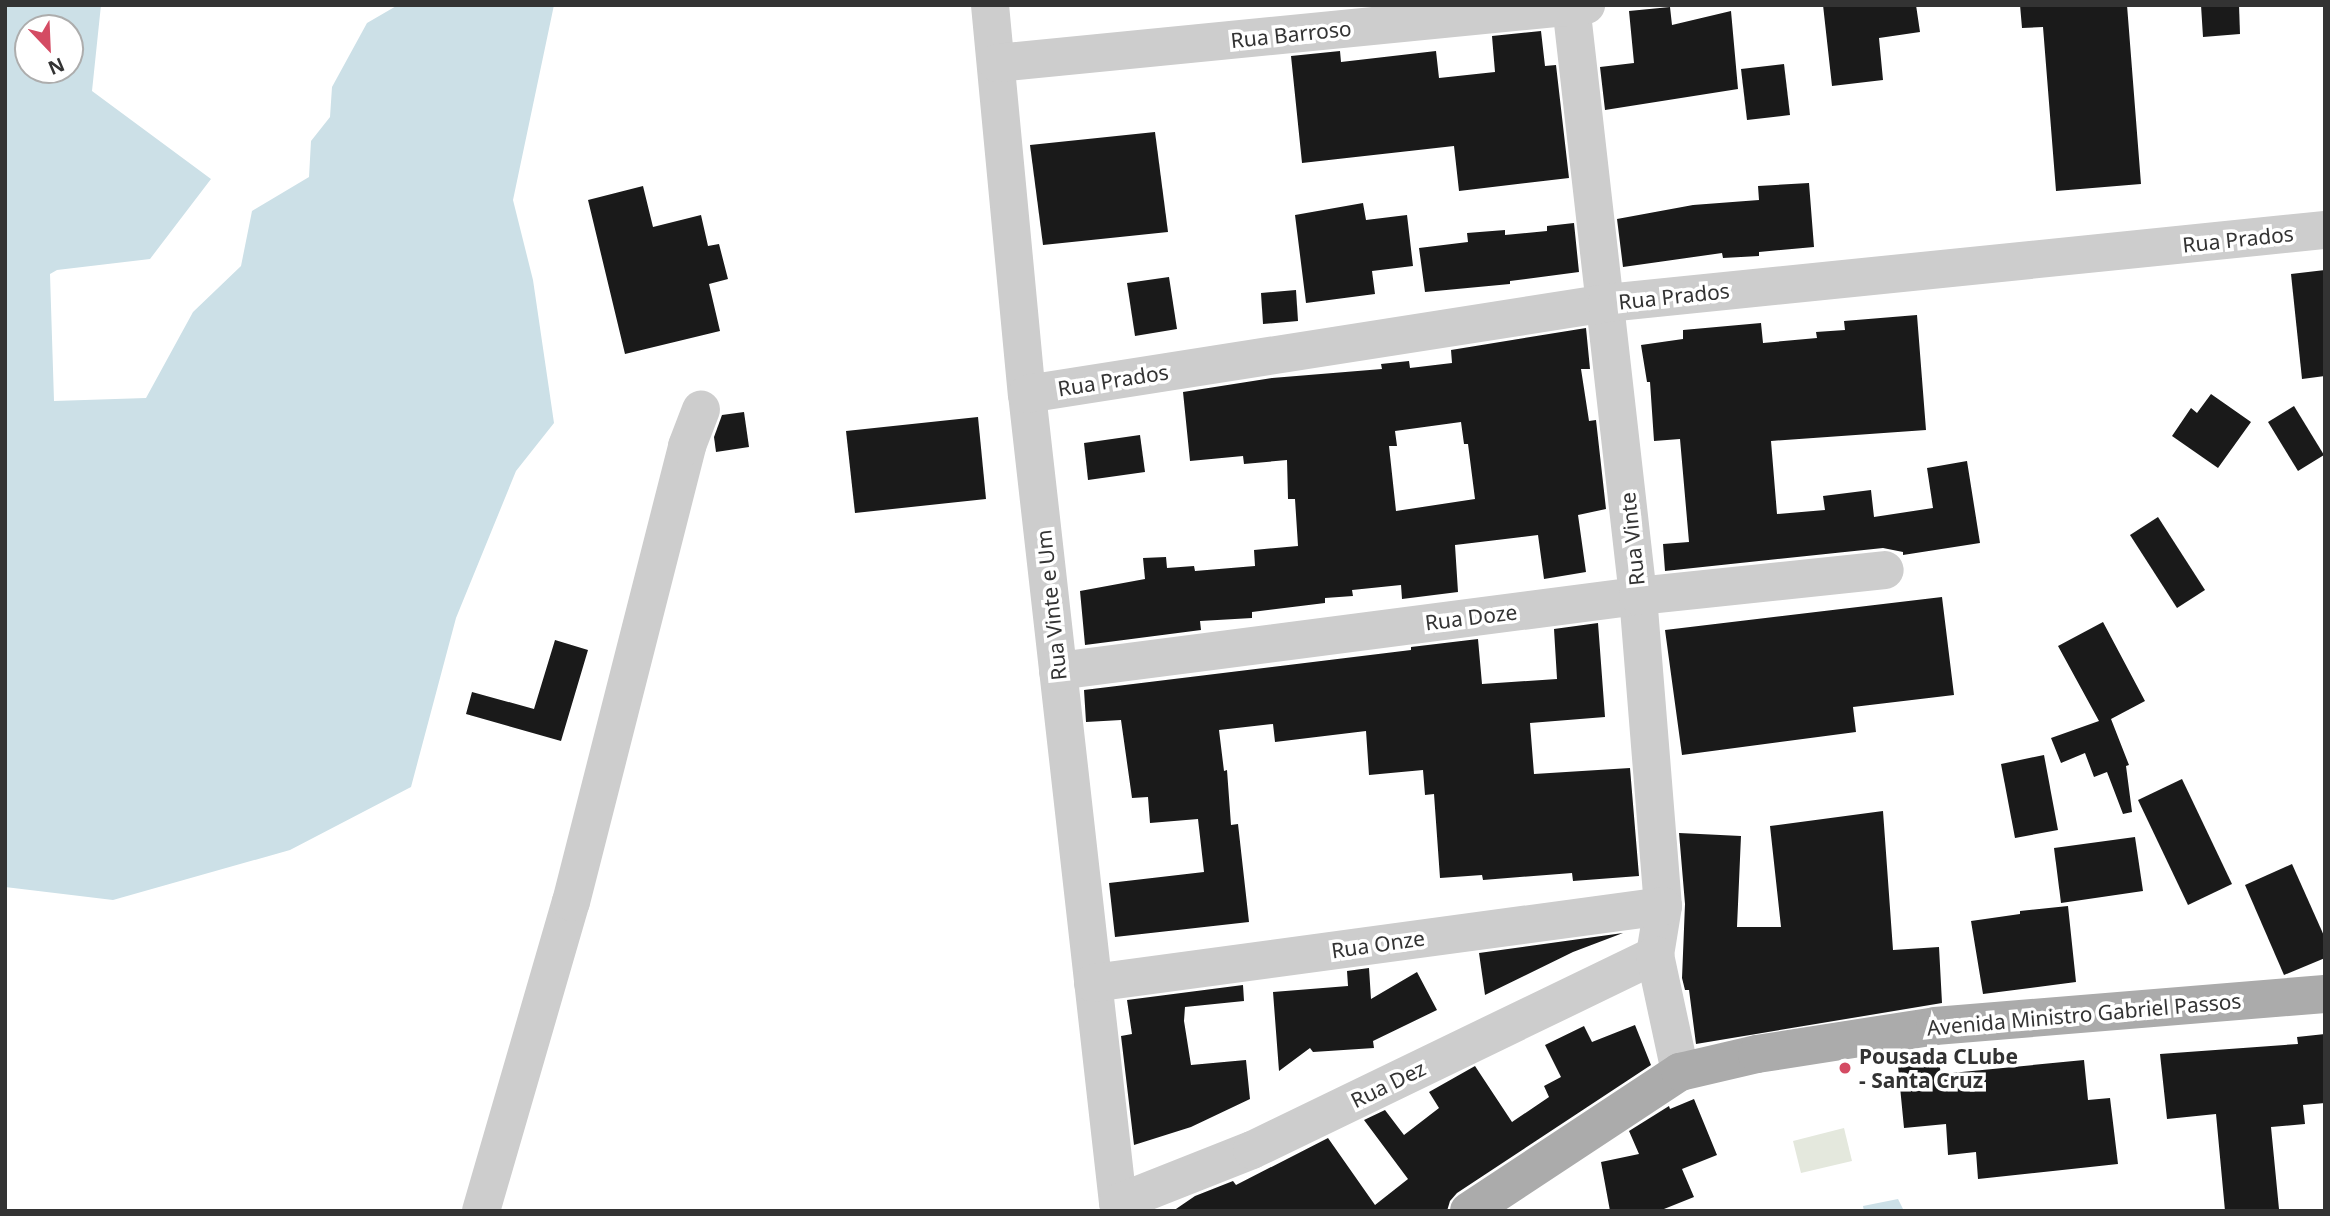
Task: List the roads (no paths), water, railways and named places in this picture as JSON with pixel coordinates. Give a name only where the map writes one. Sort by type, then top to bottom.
[{"type":"main road","name":"Avenida Ministro Gabriel Passos","points":[[1469,1211],[1680,1072],[1757,1054],[1935,1026],[2325,994]]},
{"type":"street","name":"Rua Vinte e Um","points":[[989,5],[997,63],[1027,394],[1118,1203]]},
{"type":"street","name":"Rua Barroso","points":[[997,63],[1576,6]]},
{"type":"street","name":"Rua Vinte","points":[[1576,6],[1638,596],[1663,906],[1655,955],[1680,1072]]},
{"type":"street","name":"Rua Prados","points":[[1027,394],[1607,303],[2325,230]]},
{"type":"street","points":[[481,1211],[570,902],[687,446],[701,410]]},
{"type":"street","name":"Rua Doze","points":[[1058,671],[1638,596],[1885,570]]},
{"type":"street","name":"Rua Onze","points":[[1093,983],[1663,906]]},
{"type":"street","name":"Rua Dez","points":[[1118,1203],[1252,1150],[1655,955]]},
{"type":"place","name":"Pousada CLube - Santa Cruz","points":[[1845,1068]]}]
